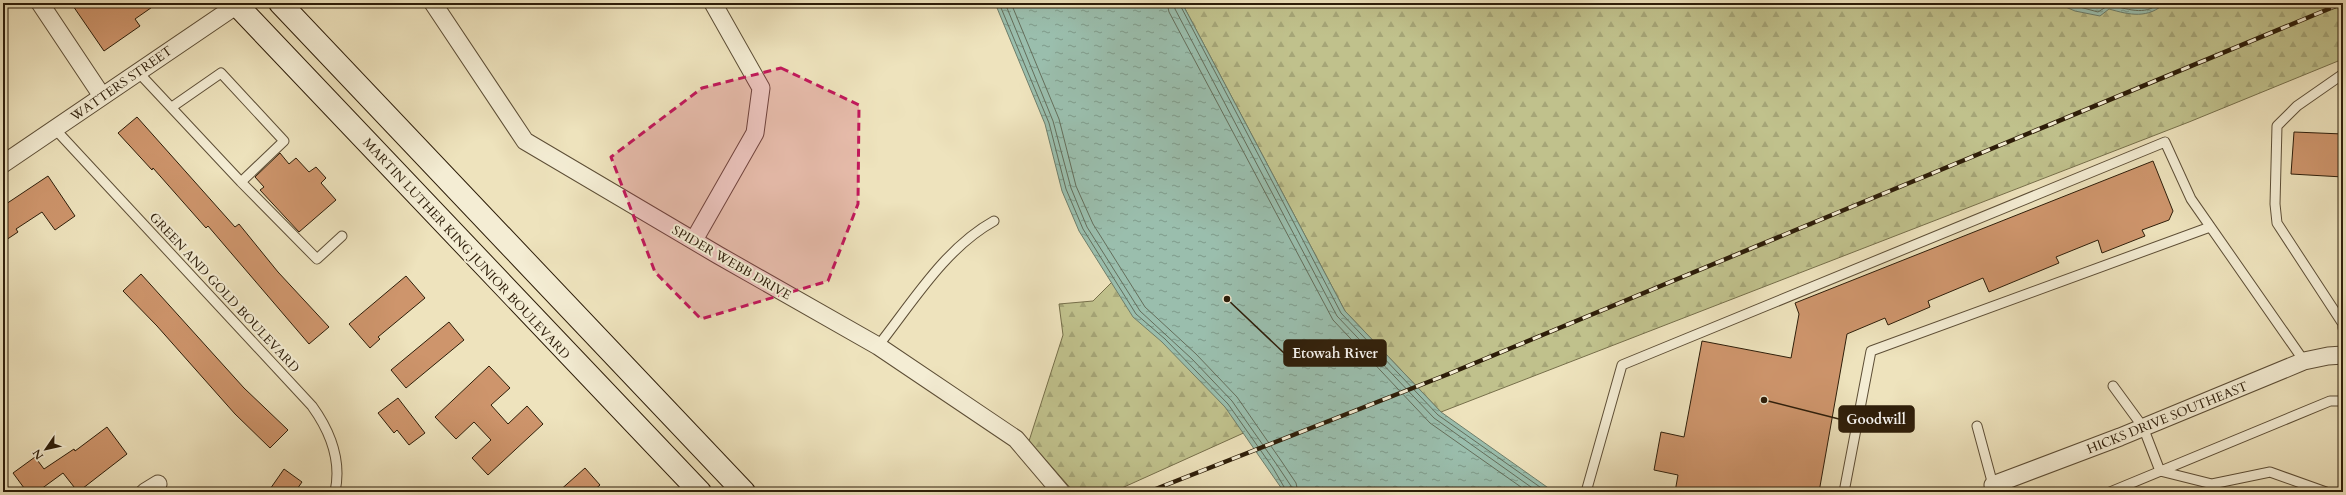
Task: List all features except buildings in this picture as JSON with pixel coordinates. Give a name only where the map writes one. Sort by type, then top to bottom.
[{"type":"main road","points":[[280,3],[744,492]]},
{"type":"main road","name":"MARTIN LUTHER KING JUNIOR BOULEVARD","points":[[237,4],[700,492]]},
{"type":"street","points":[[40,3],[102,96]]},
{"type":"street","name":"SPIDER WEBB DRIVE","points":[[434,3],[525,141],[878,346],[1016,439],[1061,492]]},
{"type":"street","points":[[694,240],[755,133],[761,88],[713,3]]},
{"type":"street","name":"WATTERS STREET","points":[[3,164],[237,4]]},
{"type":"street","name":"HICKS DRIVE SOUTHEAST","points":[[1992,489],[2304,361],[2328,356],[2343,355]]},
{"type":"lane","points":[[138,72],[241,182],[317,260],[342,236]]},
{"type":"lane","points":[[172,107],[221,73],[284,141],[241,182]]},
{"type":"lane","points":[[2343,74],[2296,106],[2277,126],[2275,204],[2277,223],[2343,324],[2343,328]]},
{"type":"lane","name":"GREEN AND GOLD BOULEVARD","points":[[55,129],[312,406],[331,437],[336,456],[337,482],[335,492]]},
{"type":"lane","points":[[1586,492],[1622,365],[2165,142],[2191,199],[2304,361]]},
{"type":"lane","points":[[878,346],[953,252],[975,232],[994,221]]},
{"type":"lane","points":[[1844,492],[1871,351],[2210,227]]},
{"type":"lane","points":[[2113,386],[2143,427],[2160,471]]},
{"type":"lane","points":[[2110,492],[2330,401],[2343,401]]},
{"type":"lane","points":[[1977,426],[1992,489]]},
{"type":"lane","points":[[2160,471],[2212,484],[2270,472],[2326,492]]},
{"type":"highlighted area","points":[[781,68],[859,105],[858,204],[828,281],[701,319],[655,272],[611,157],[702,88]]},
{"type":"green space","points":[[1182,3],[2343,3],[2343,59],[2189,122],[1441,412],[1345,311]]},
{"type":"green space","points":[[1118,276],[1248,431],[1113,492],[1074,492],[1029,441],[1063,335],[1059,304],[1093,301]]},
{"type":"water","points":[[995,3],[1182,3],[1345,311],[1441,412],[1554,492],[1284,492],[1225,407],[1162,342],[1133,317],[1079,231],[1062,191],[1045,124]]},
{"type":"water","points":[[2056,3],[2165,3],[2152,12],[2145,14],[2131,14],[2109,9],[2100,16],[2075,11]]},
{"type":"railway","points":[[1148,492],[1446,375],[2343,3]]},
{"type":"place","name":"Etowah River","points":[[1227,299]]},
{"type":"place","name":"Goodwill","points":[[1764,400]]}]
